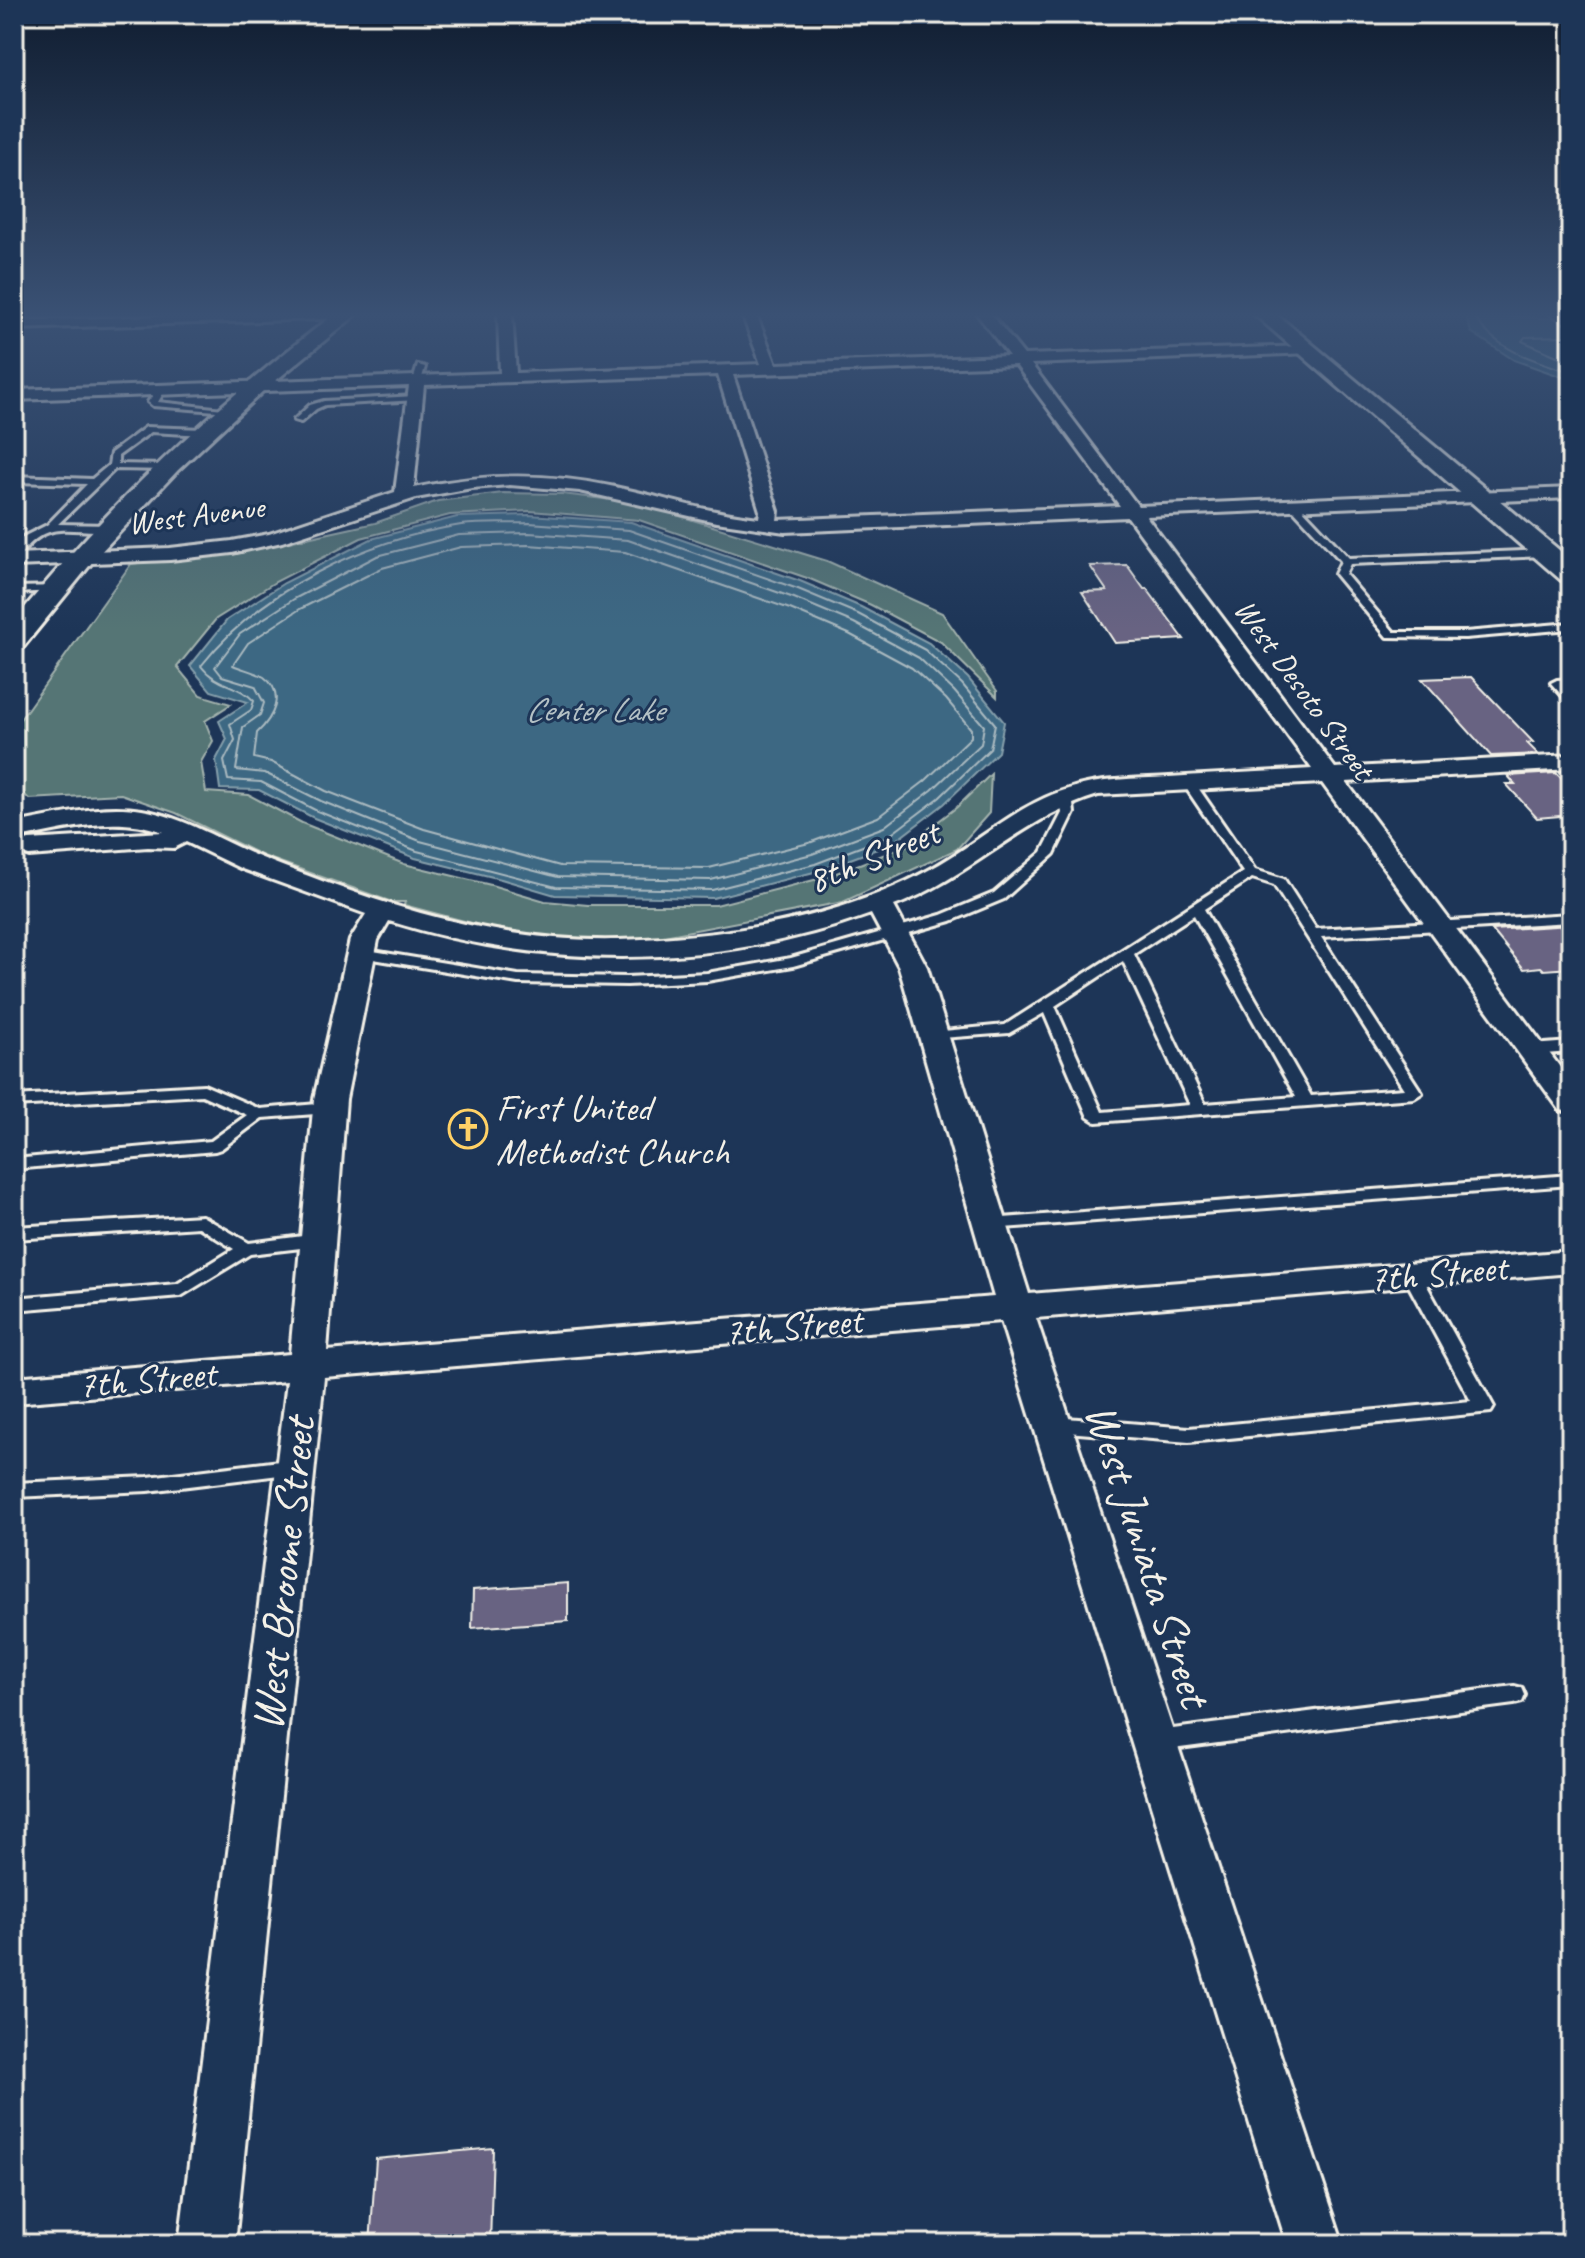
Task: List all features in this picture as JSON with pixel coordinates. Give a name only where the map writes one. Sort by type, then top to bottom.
[{"type":"main road","points":[[15,637],[166,468],[218,419]]},
{"type":"main road","points":[[1387,419],[1571,574]]},
{"type":"street","points":[[404,496],[413,419]]},
{"type":"street","points":[[740,419],[769,511],[767,525]]},
{"type":"street","name":"West Desoto Street","points":[[1065,419],[1571,1103]]},
{"type":"street","name":"West Avenue","points":[[14,559],[186,552],[244,545],[404,496],[488,481],[561,481],[767,525],[818,526],[1571,493]]},
{"type":"street","name":"8th Street","points":[[14,831],[127,816],[150,820],[249,862],[382,910],[463,934],[505,942],[572,948],[639,947],[748,937],[887,917],[920,886],[961,864],[1017,821],[1066,795],[1097,788],[1567,766]]},
{"type":"street","name":"8th Street","points":[[14,849],[148,839],[201,841]]},
{"type":"street","name":"West Broome Street","points":[[207,2244],[307,1366],[329,1108],[347,1009],[364,940],[382,910]]},
{"type":"street","name":"West Juniata Street","points":[[887,917],[913,967],[1015,1308],[1315,2244]]},
{"type":"street","name":"7th Street","points":[[14,1390],[1571,1262]]},
{"type":"lane","points":[[113,466],[114,455],[149,429],[204,432]]},
{"type":"lane","points":[[14,559],[26,539],[50,527],[113,466],[166,468]]},
{"type":"lane","points":[[14,479],[94,482]]},
{"type":"lane","points":[[1294,505],[1346,561],[1545,553]]},
{"type":"lane","points":[[50,527],[110,528]]},
{"type":"lane","points":[[1346,561],[1340,574],[1391,635],[1465,635],[1571,626]]},
{"type":"lane","points":[[14,590],[57,588]]},
{"type":"lane","points":[[1571,682],[1557,683],[1571,699]]},
{"type":"lane","points":[[1048,1006],[1096,1117],[1414,1093],[1279,882],[1250,873],[1188,782]]},
{"type":"lane","points":[[361,953],[518,979],[627,981],[707,977],[793,962],[887,917],[946,918],[999,896],[1048,854],[1068,813],[1066,795]]},
{"type":"lane","points":[[933,1036],[1009,1029],[1250,873]]},
{"type":"lane","points":[[1197,908],[1306,1101]]},
{"type":"lane","points":[[1310,934],[1571,918]]},
{"type":"lane","points":[[1126,953],[1200,1109]]},
{"type":"lane","points":[[1531,1050],[1571,1047]]},
{"type":"lane","points":[[14,1101],[204,1090],[258,1114],[329,1108]]},
{"type":"lane","points":[[14,1164],[215,1146],[258,1114]]},
{"type":"lane","points":[[989,1224],[1571,1180]]},
{"type":"lane","points":[[14,1233],[202,1221],[246,1249]]},
{"type":"lane","points":[[14,1304],[181,1290],[246,1249],[318,1240]]},
{"type":"lane","points":[[1054,1424],[1189,1435],[1484,1407],[1412,1275]]},
{"type":"lane","points":[[14,1490],[148,1484],[296,1466]]},
{"type":"lane","points":[[1156,1742],[1514,1695]]},
{"type":"green space","points":[[503,493],[562,494],[637,503],[827,561],[942,613],[997,691],[997,697],[941,642],[871,605],[810,579],[639,520],[530,511],[450,515],[361,538],[275,582],[216,619],[177,667],[200,695],[231,704],[205,721],[213,741],[201,762],[206,792],[249,795],[302,823],[404,864],[545,901],[588,905],[716,905],[826,877],[906,846],[957,807],[991,774],[989,813],[957,849],[843,902],[659,937],[576,939],[513,934],[404,905],[405,902],[392,902],[263,856],[176,813],[121,794],[29,799],[14,784],[14,728],[131,564],[275,545],[375,523],[438,501]]},
{"type":"water","name":"Center Lake","points":[[529,515],[631,522],[800,581],[861,607],[929,643],[968,678],[1004,722],[998,752],[944,804],[893,843],[818,871],[713,898],[555,895],[415,858],[314,818],[259,790],[220,789],[216,760],[227,739],[219,721],[248,702],[211,691],[190,666],[227,620],[284,583],[371,539],[457,517]]},
{"type":"building","points":[[1127,565],[1184,639],[1115,643],[1082,592],[1107,591],[1090,566]]},
{"type":"building","points":[[1471,677],[1533,742],[1527,743],[1538,754],[1491,756],[1422,679]]},
{"type":"building","points":[[1556,773],[1571,788],[1571,815],[1537,818],[1506,784],[1515,784],[1508,776]]},
{"type":"building","points":[[1571,925],[1571,968],[1544,970],[1541,967],[1524,969],[1492,930]]},
{"type":"building","points":[[568,1583],[568,1621],[472,1628],[473,1590]]},
{"type":"building","points":[[493,2148],[490,2244],[370,2244],[376,2159]]},
{"type":"place","name":"First United Methodist Church","points":[[468,1129]]}]
